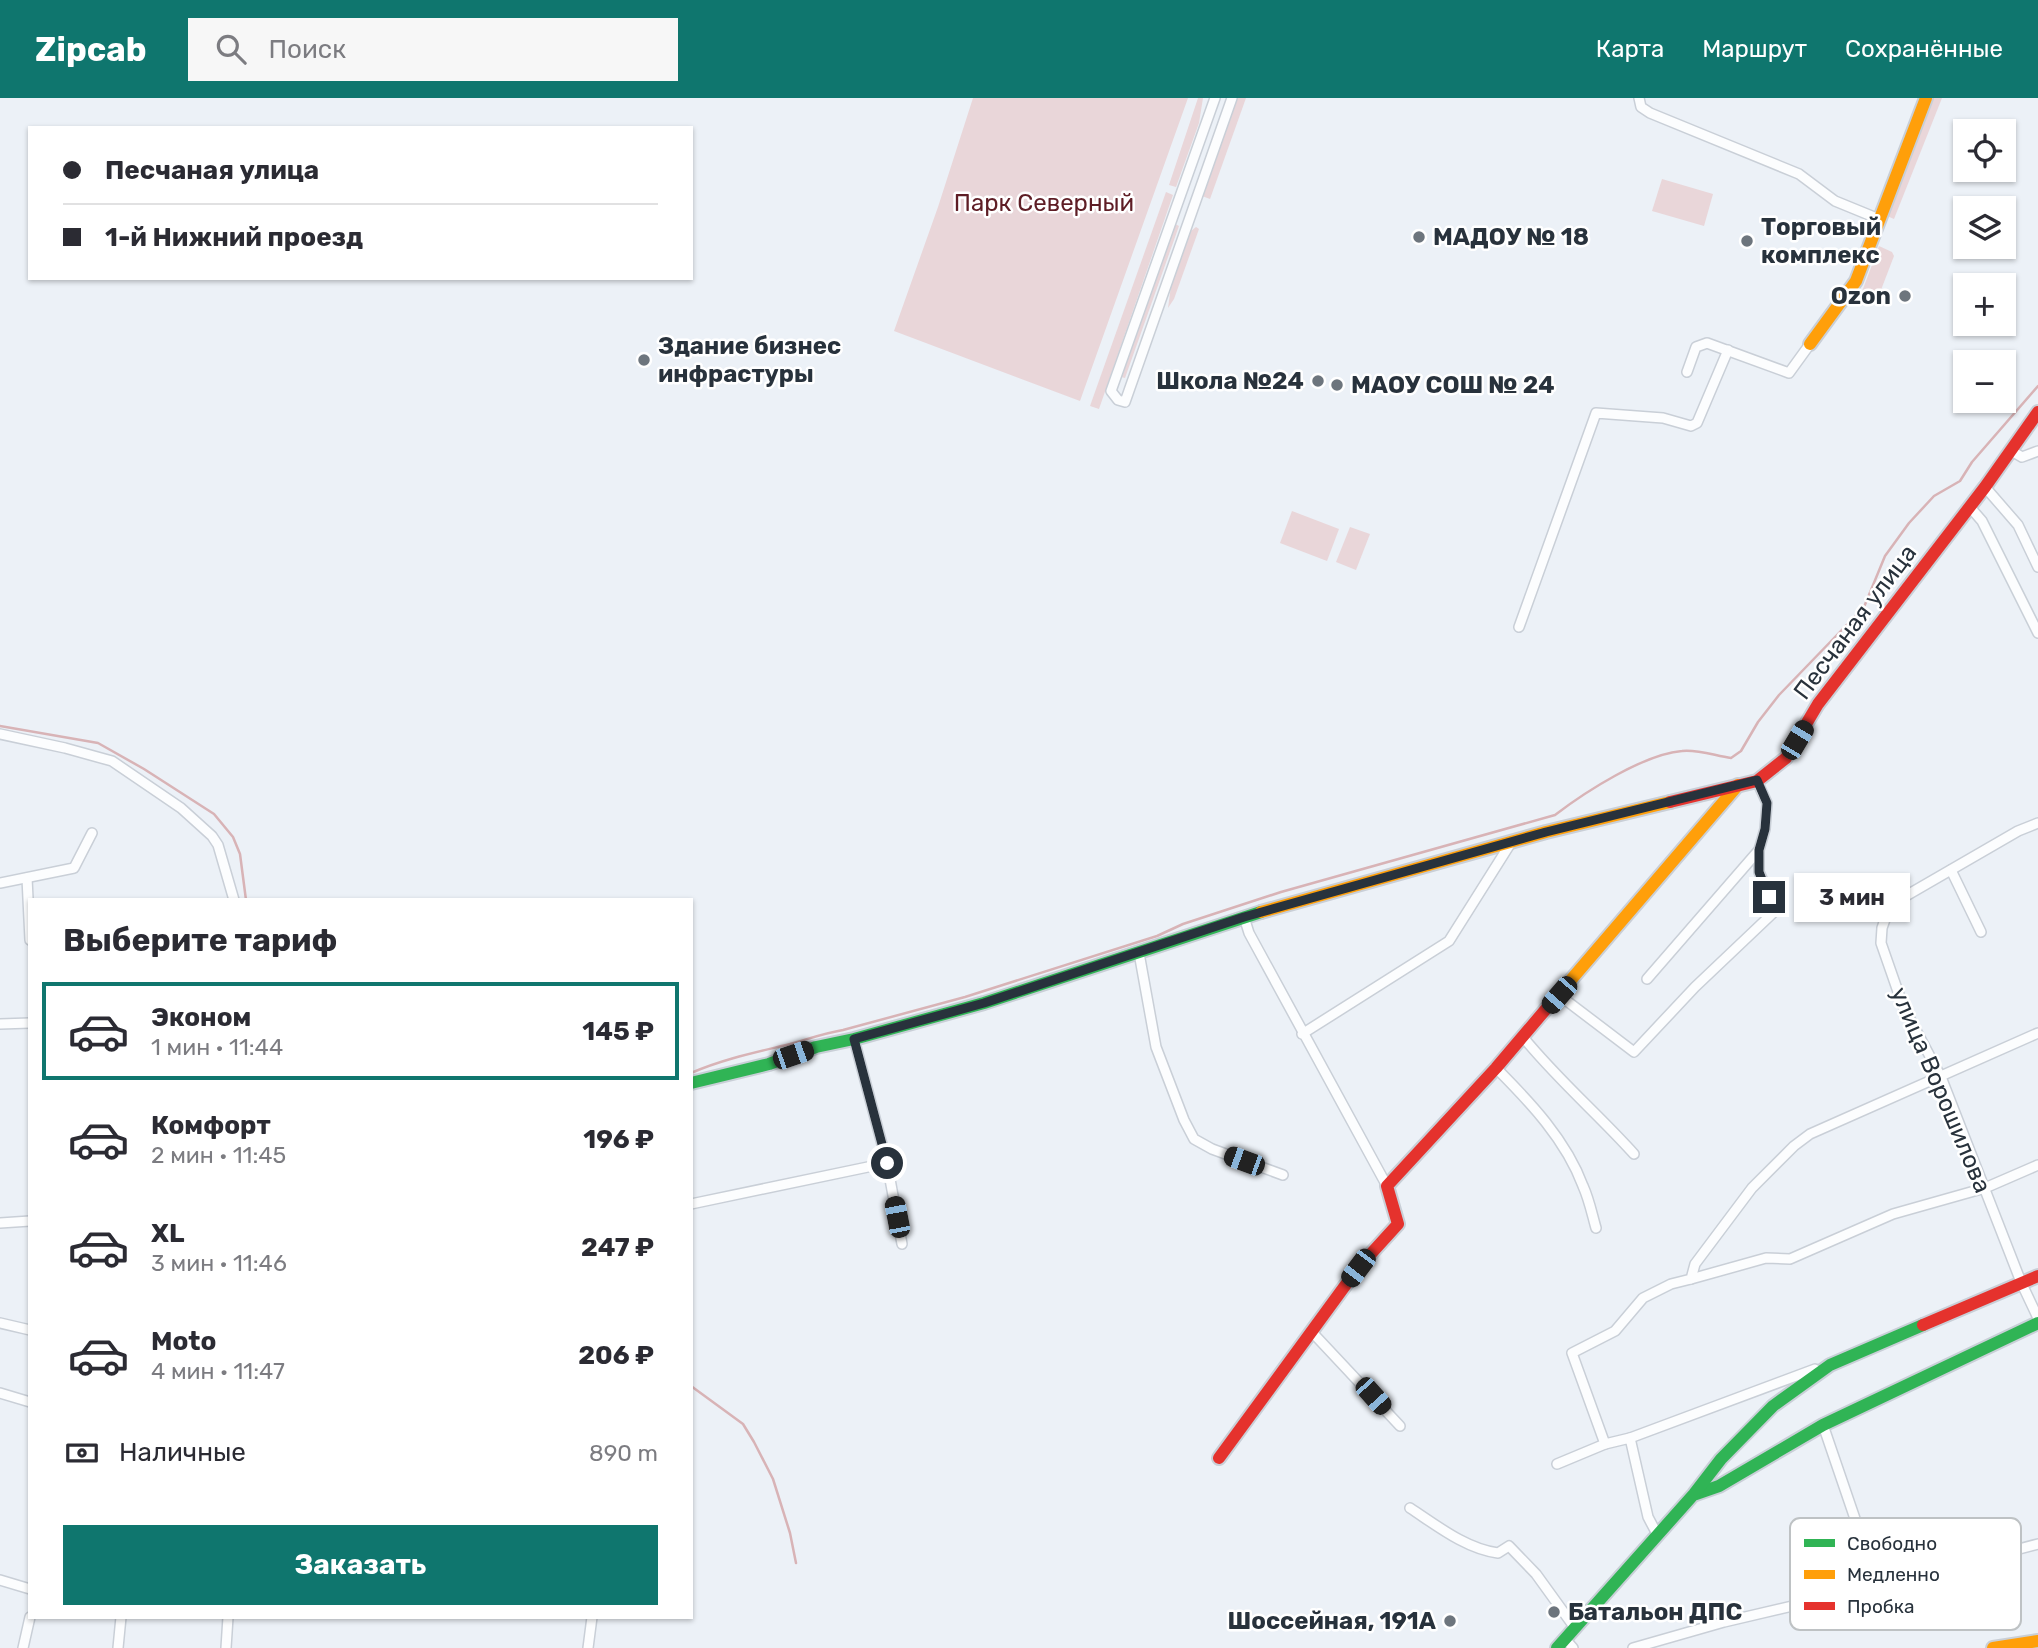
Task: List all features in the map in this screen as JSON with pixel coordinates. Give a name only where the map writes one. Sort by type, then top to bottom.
[{"type":"street","points":[[1215,98],[1111,391],[1118,400],[1125,402],[1232,98]]},
{"type":"street","points":[[1639,98],[1641,107],[1650,113],[1799,174],[1835,201],[1879,219]]},
{"type":"street","points":[[1687,372],[1696,347],[1707,343],[1789,373],[1856,281],[1926,98]]},
{"type":"street","points":[[1175,210],[1189,215]]},
{"type":"street","points":[[1519,627],[1596,413],[1663,418],[1691,426],[1697,423],[1728,350]]},
{"type":"street","name":"Песчаная улица","points":[[693,1083],[769,1064],[817,1047],[984,1003],[1244,917],[1512,841],[1757,780],[1786,758],[1818,704],[1985,487],[2038,412]]},
{"type":"street","points":[[2010,450],[2022,457],[2038,451]]},
{"type":"street","points":[[1985,487],[2018,525],[2038,567]]},
{"type":"street","points":[[1969,506],[1982,521],[2038,633]]},
{"type":"street","points":[[0,734],[112,761],[181,808],[212,836],[218,845],[233,898]]},
{"type":"street","points":[[1559,995],[1634,1052],[1695,987],[1774,912],[1773,903],[1759,872],[1759,850],[1765,829],[1767,803],[1757,780]]},
{"type":"street","points":[[1387,1186],[1496,1068],[1738,785]]},
{"type":"street","points":[[1981,932],[1951,870],[2018,831],[2036,827]]},
{"type":"street","points":[[0,883],[75,868],[92,833]]},
{"type":"street","points":[[1303,1034],[1449,941],[1512,841]]},
{"type":"street","points":[[1647,979],[1759,850]]},
{"type":"street","name":"улица Ворошилова","points":[[1951,870],[1897,901],[1888,911],[1882,928],[1881,943],[1903,1006],[1941,1077],[2038,1320]]},
{"type":"street","points":[[27,878],[28,899]]},
{"type":"street","points":[[1219,1458],[1358,1268],[1398,1224],[1387,1186],[1249,933],[1244,917]]},
{"type":"street","points":[[1139,953],[1156,1047],[1194,1139],[1212,1149],[1283,1175]]},
{"type":"street","points":[[0,1024],[28,1023]]},
{"type":"street","points":[[1691,1279],[1695,1264],[1752,1188],[1794,1146],[1810,1135],[2038,1033]]},
{"type":"street","points":[[1523,1037],[1548,1068],[1599,1115],[1634,1154]]},
{"type":"street","points":[[854,1039],[887,1163],[902,1244]]},
{"type":"street","points":[[1496,1068],[1533,1106],[1568,1154],[1583,1185],[1596,1228]]},
{"type":"street","points":[[693,1204],[887,1163]]},
{"type":"street","points":[[1605,1444],[1572,1353],[1615,1331],[1643,1298],[1671,1284],[1766,1258],[1790,1259],[1893,1214],[1984,1188],[2038,1165]]},
{"type":"street","points":[[0,1223],[28,1221]]},
{"type":"street","points":[[1565,1645],[1575,1628],[1695,1494],[1721,1459],[1773,1406],[1830,1365],[2038,1276]]},
{"type":"street","points":[[1695,1494],[1718,1486],[1823,1425],[2038,1320]]},
{"type":"street","points":[[0,1323],[28,1330]]},
{"type":"street","points":[[1311,1331],[1400,1426]]},
{"type":"street","points":[[1557,1464],[1605,1444],[1630,1438],[1853,1356]]},
{"type":"street","points":[[0,1392],[28,1401]]},
{"type":"street","points":[[1823,1425],[1855,1518]]},
{"type":"street","points":[[1630,1438],[1648,1517],[1657,1534]]},
{"type":"street","points":[[1410,1508],[1441,1529],[1483,1551],[1497,1553],[1509,1546],[1536,1574],[1575,1628]]},
{"type":"street","points":[[2021,1548],[2038,1544]]},
{"type":"street","points":[[0,1580],[28,1588]]},
{"type":"street","points":[[1633,1648],[1790,1607]]},
{"type":"street","points":[[23,1648],[30,1619]]},
{"type":"street","points":[[118,1648],[121,1619]]},
{"type":"street","points":[[226,1648],[228,1619]]},
{"type":"street","points":[[588,1648],[592,1619]]},
{"type":"street","points":[[1993,1648],[2038,1641]]},
{"type":"green space","name":"Парк Северный","points":[[973,98],[1188,98],[1080,401],[894,331]]},
{"type":"green space","points":[[1198,98],[1203,98],[1199,123],[1176,187],[1169,185]]},
{"type":"green space","points":[[1237,98],[1246,98],[1210,199],[1202,196]]},
{"type":"green space","points":[[1934,98],[1942,98],[1894,219],[1887,216]]},
{"type":"green space","points":[[1662,179],[1713,194],[1704,226],[1652,211]]},
{"type":"green space","points":[[1166,192],[1173,195],[1099,409],[1090,406]]},
{"type":"green space","points":[[1175,224],[1179,226],[1125,378],[1121,377]]},
{"type":"green space","points":[[1196,227],[1199,229],[1174,299],[1168,308],[1171,286],[1191,231]]},
{"type":"green space","points":[[1879,246],[1892,252],[1894,256],[1876,303],[1860,297]]},
{"type":"green space","points":[[1292,511],[1339,529],[1327,561],[1280,543]]},
{"type":"green space","points":[[1350,527],[1370,534],[1356,570],[1336,562]]},
{"type":"waterway","points":[[693,1072],[740,1056],[965,997],[1157,936],[1183,924],[1281,892],[1555,815],[1582,796],[1650,759],[1682,751],[1731,758],[1741,751],[1758,722],[1779,695],[1864,607],[1885,556],[1909,523],[1934,496],[1960,481],[1972,462],[2038,386]]},
{"type":"waterway","points":[[0,726],[98,743],[214,814],[233,837],[240,854],[246,898]]},
{"type":"waterway","points":[[693,1387],[743,1424],[754,1442],[773,1479],[790,1533],[796,1563]]},
{"type":"traffic: fast","points":[[693,1083],[769,1064],[816,1047],[984,1003],[1261,912]]},
{"type":"traffic: fast","points":[[1696,1494],[1719,1486],[1823,1425],[2038,1323]]},
{"type":"traffic: fast","points":[[1557,1648],[1694,1494],[1721,1459],[1773,1406],[1830,1365],[1923,1325]]},
{"type":"traffic: slow","points":[[1810,344],[1856,281],[1926,98]]},
{"type":"traffic: slow","points":[[1552,1002],[1738,785]]},
{"type":"traffic: slow","points":[[1261,912],[1546,832],[1670,802]]},
{"type":"traffic: slow","points":[[1993,1648],[2038,1641]]},
{"type":"traffic: jam","points":[[1670,802],[1757,781],[1786,758],[1818,704],[1985,487],[2038,412]]},
{"type":"traffic: jam","points":[[1219,1458],[1358,1268],[1398,1224],[1387,1186],[1496,1068],[1552,1002]]},
{"type":"traffic: jam","points":[[1923,1325],[2038,1276]]},
{"type":"place","name":"МАДОУ № 18","points":[[1419,237]]},
{"type":"place","name":"Торговый комплекс","points":[[1747,241]]},
{"type":"place","name":"Ozon","points":[[1905,296]]},
{"type":"place","name":"Здание бизнес инфрастуры","points":[[644,360]]},
{"type":"place","name":"Школа №24","points":[[1318,381]]},
{"type":"place","name":"МАОУ СОШ № 24","points":[[1337,385]]},
{"type":"place","name":"Батальон ДПС","points":[[1554,1612]]},
{"type":"place","name":"Шоссейная, 191А","points":[[1450,1621]]},
{"type":"route","points":[[887,1163],[854,1039],[984,1003],[1244,917],[1546,832],[1757,780],[1767,803],[1765,829],[1759,850],[1759,872],[1769,897]]}]
